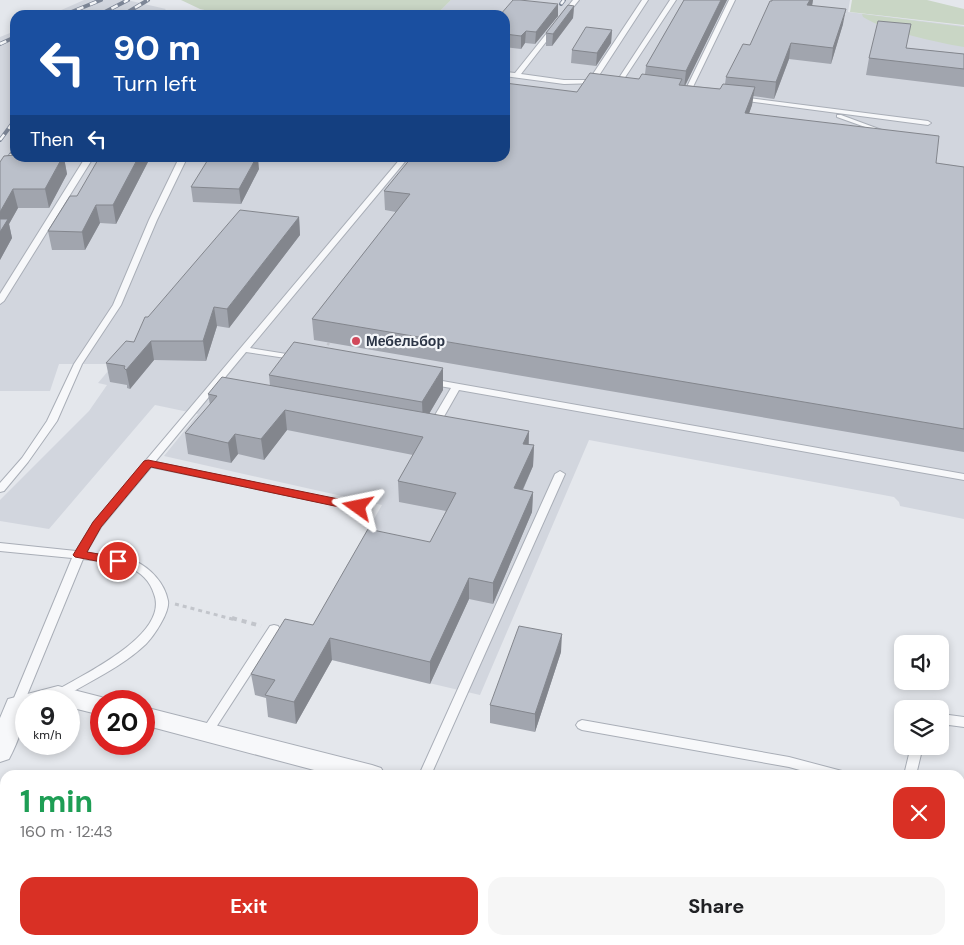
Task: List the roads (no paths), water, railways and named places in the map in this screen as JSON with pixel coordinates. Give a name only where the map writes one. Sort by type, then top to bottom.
[{"type":"street","points":[[155,719],[353,770]]},
{"type":"street","points":[[0,752],[15,723]]},
{"type":"lane","points":[[517,75],[576,0]]},
{"type":"lane","points":[[592,81],[645,0]]},
{"type":"lane","points":[[618,84],[673,0]]},
{"type":"lane","points":[[687,93],[732,0]]},
{"type":"lane","points":[[510,74],[564,82],[601,82]]},
{"type":"lane","points":[[610,83],[628,85]]},
{"type":"lane","points":[[677,91],[697,94]]},
{"type":"lane","points":[[735,99],[928,123]]},
{"type":"lane","points":[[822,110],[885,133]]},
{"type":"lane","points":[[0,301],[87,162]]},
{"type":"lane","points":[[0,489],[25,460],[52,421],[78,364],[117,305],[153,220],[181,162]]},
{"type":"lane","points":[[30,690],[79,555],[97,525],[148,463],[214,390],[243,349],[401,162]]},
{"type":"lane","points":[[243,349],[315,362]]},
{"type":"lane","points":[[418,380],[964,477]]},
{"type":"lane","points":[[422,428],[431,430],[456,387]]},
{"type":"lane","points":[[148,463],[358,507]]},
{"type":"lane","points":[[427,770],[560,474]]},
{"type":"lane","points":[[0,547],[79,555],[130,563],[144,570],[157,586],[163,602],[158,619],[143,640],[122,657],[66,690]]},
{"type":"lane","points":[[207,732],[274,629]]},
{"type":"lane","points":[[949,720],[964,722]]},
{"type":"lane","points":[[582,725],[789,762],[819,770]]},
{"type":"lane","points":[[911,770],[915,755]]},
{"type":"railway","points":[[76,10],[101,0]]},
{"type":"railway","points":[[109,10],[128,0]]},
{"type":"railway","points":[[131,10],[148,0]]},
{"type":"railway","points":[[561,4],[564,0]]},
{"type":"railway","points":[[0,44],[10,39]]},
{"type":"railway","points":[[0,140],[10,127]]},
{"type":"railway","points":[[7,160],[10,156]]},
{"type":"place","name":"Мебельбор","points":[[356,341]]}]
